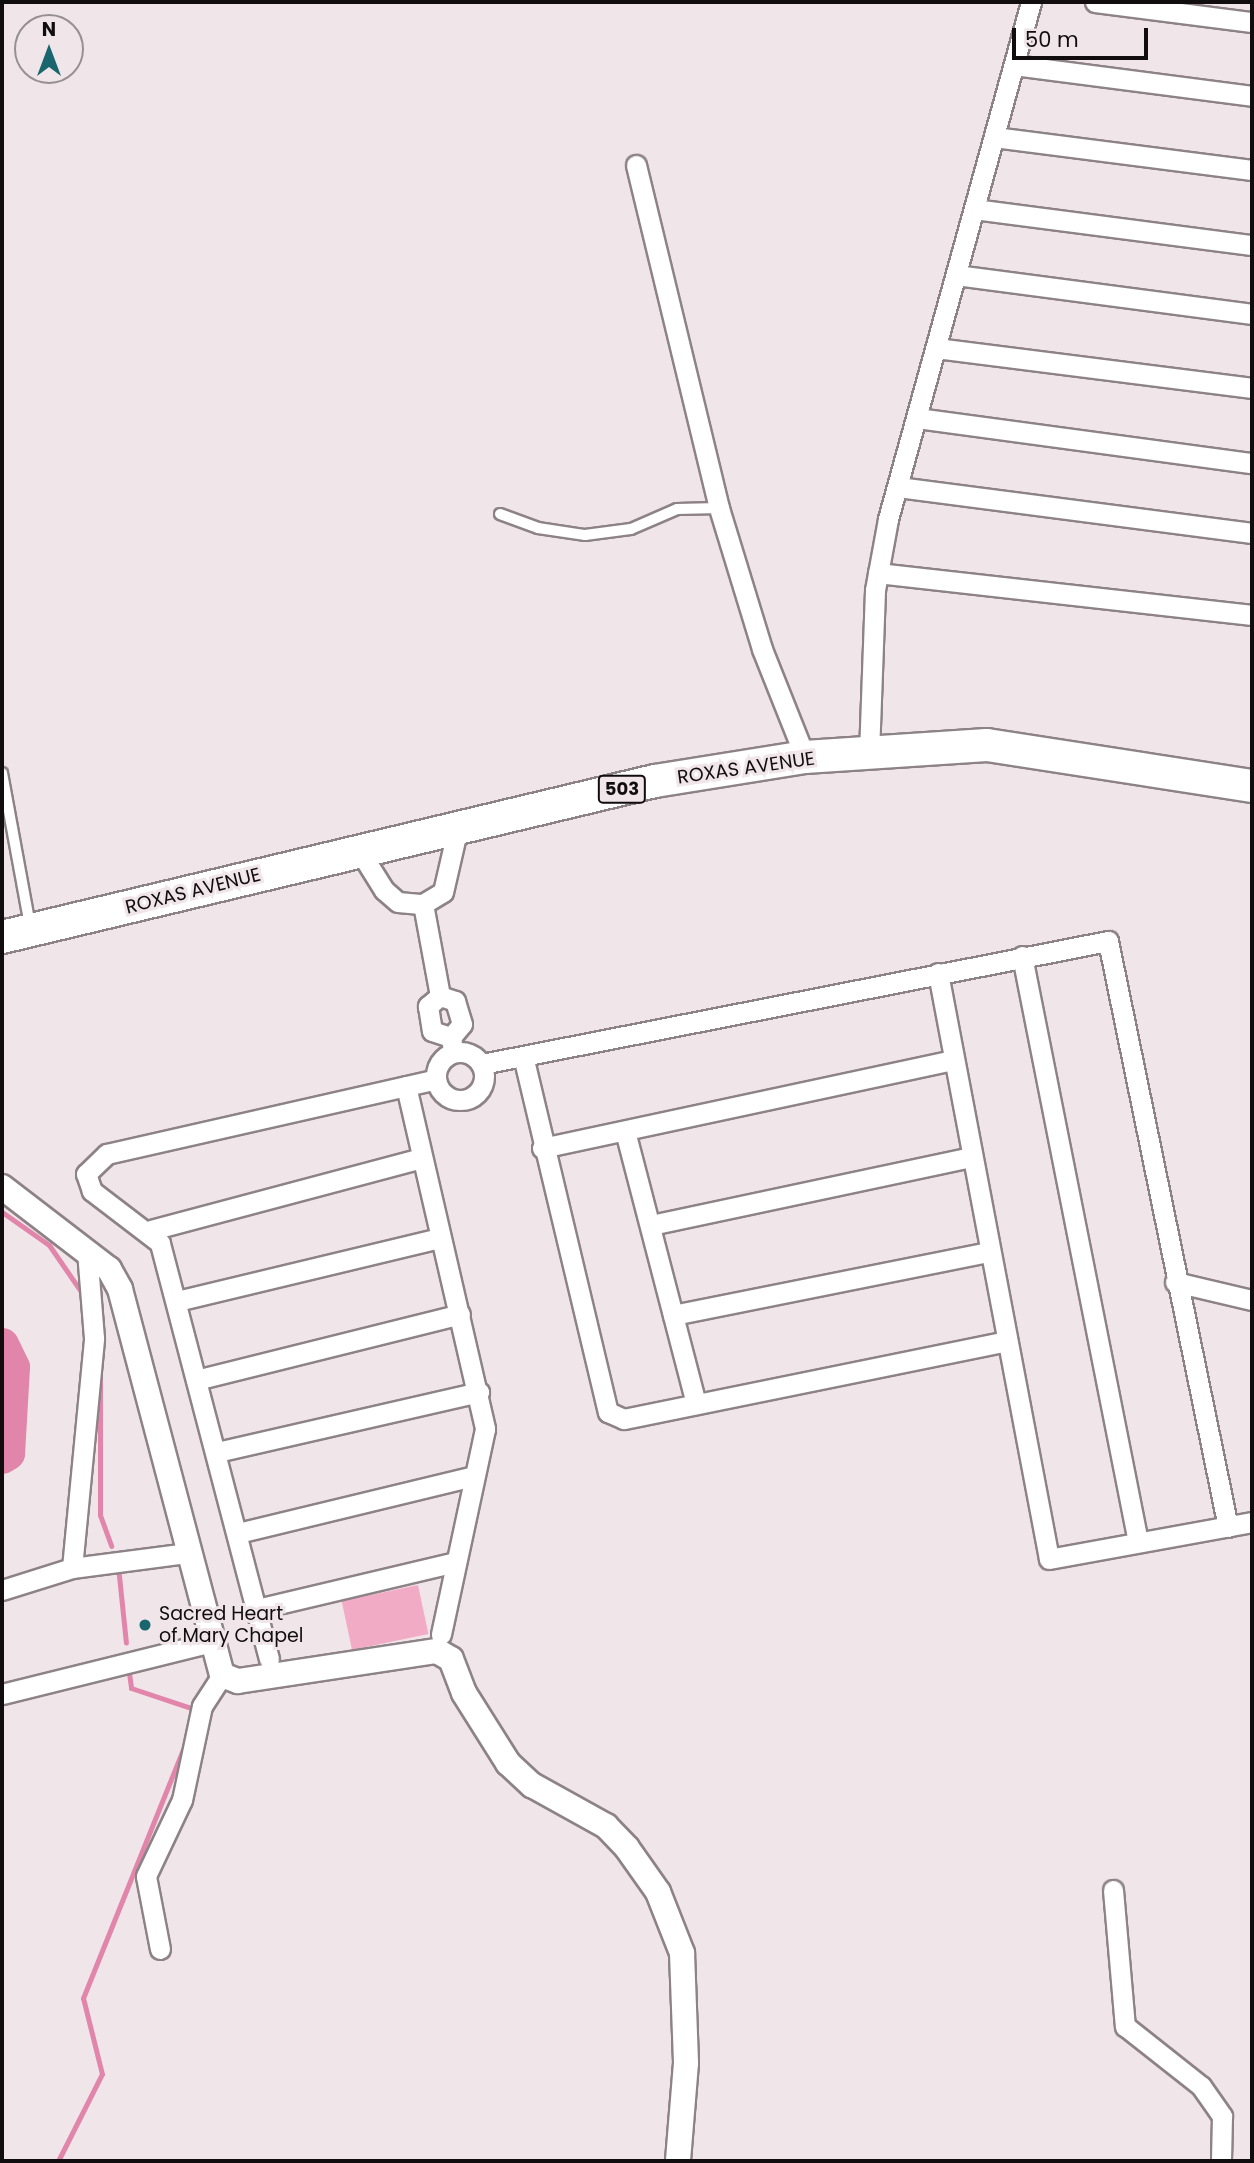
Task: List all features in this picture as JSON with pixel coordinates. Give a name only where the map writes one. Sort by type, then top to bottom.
[{"type":"main road","name":"ROXAS AVENUE","points":[[16,933],[655,781],[806,757],[999,746],[1252,786]]},
{"type":"street","points":[[869,754],[878,573],[898,487],[1031,2]]},
{"type":"street","points":[[1095,2],[1252,22]]},
{"type":"street","points":[[1014,65],[1252,96]]},
{"type":"street","points":[[994,137],[1252,170]]},
{"type":"street","points":[[636,165],[719,508],[762,649],[806,757]]},
{"type":"street","points":[[974,209],[1252,245]]},
{"type":"street","points":[[956,275],[1252,314]]},
{"type":"street","points":[[936,348],[1252,388]]},
{"type":"street","points":[[917,418],[1252,463]]},
{"type":"street","points":[[898,487],[1252,533]]},
{"type":"street","points":[[878,573],[1252,615]]},
{"type":"street","points":[[359,850],[384,890],[398,902],[423,904],[443,892],[458,827]]},
{"type":"street","points":[[423,904],[440,996],[428,1006],[432,1031],[470,1053],[482,1065],[481,1089],[467,1099],[443,1093],[436,1079],[440,1062],[452,1045]]},
{"type":"street","points":[[482,1065],[524,1060],[938,973],[1108,941],[1175,1282],[1228,1527]]},
{"type":"street","points":[[1022,956],[1138,1542]]},
{"type":"street","points":[[938,973],[970,1157],[1049,1559],[1252,1522]]},
{"type":"street","points":[[524,1060],[542,1148],[608,1412],[624,1419],[1007,1341]]},
{"type":"street","points":[[542,1148],[952,1060]]},
{"type":"street","points":[[270,1659],[160,1243],[151,1230],[92,1191],[86,1174],[96,1158],[436,1079]]},
{"type":"street","points":[[406,1086],[440,1238],[479,1392],[485,1429],[441,1634]]},
{"type":"street","points":[[625,1131],[695,1404]]},
{"type":"street","points":[[651,1225],[970,1157]]},
{"type":"street","points":[[151,1230],[421,1158]]},
{"type":"street","points":[[2,1187],[87,1251],[120,1289],[222,1675],[202,1706],[182,1800],[146,1876],[160,1949]]},
{"type":"street","points":[[177,1301],[440,1238]]},
{"type":"street","points":[[72,1568],[94,1338],[87,1251]]},
{"type":"street","points":[[673,1315],[989,1252]]},
{"type":"street","points":[[1175,1282],[1252,1300]]},
{"type":"street","points":[[196,1380],[460,1314]]},
{"type":"street","points":[[217,1452],[479,1392]]},
{"type":"street","points":[[238,1533],[474,1476]]},
{"type":"street","points":[[2,1590],[72,1568],[188,1553]]},
{"type":"street","points":[[257,1609],[456,1562]]},
{"type":"street","points":[[2,1694],[212,1642]]},
{"type":"street","points":[[222,1675],[238,1681],[426,1652],[451,1659],[464,1693],[508,1763],[532,1785],[606,1826],[658,1892],[672,1922],[686,1996],[678,2161]]},
{"type":"street","points":[[1113,1890],[1125,2026],[1208,2096],[1222,2116],[1221,2161]]},
{"type":"lane","points":[[500,514],[538,528],[585,534],[631,529],[677,509],[719,508]]},
{"type":"lane","points":[[2,773],[16,933]]},
{"type":"shaded area","points":[[418,1585],[428,1634],[352,1650],[342,1601]]},
{"type":"waterway","points":[[2,1212],[49,1245],[84,1296]]},
{"type":"waterway","points":[[2,1344],[13,1367],[8,1453],[2,1457]]},
{"type":"waterway","points":[[100,1373],[100,1515],[111,1546]]},
{"type":"waterway","points":[[118,1566],[126,1643]]},
{"type":"waterway","points":[[129,1673],[131,1688],[194,1709]]},
{"type":"waterway","points":[[58,2161],[102,2074],[83,1998],[183,1749]]},
{"type":"place","name":"Sacred Heart of Mary Chapel","points":[[145,1625]]}]
